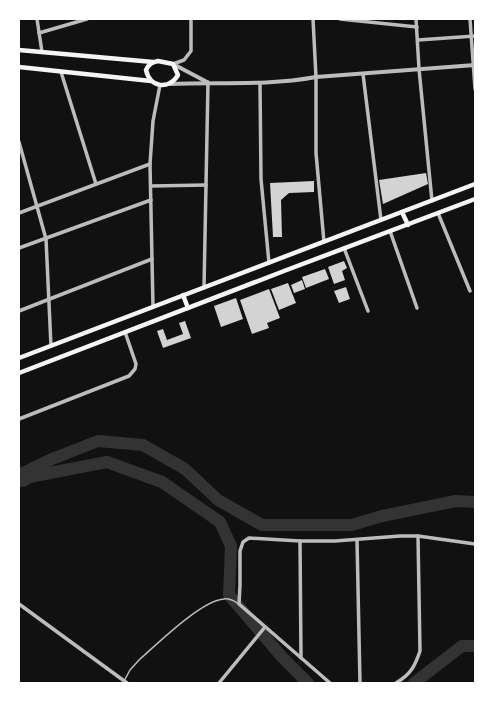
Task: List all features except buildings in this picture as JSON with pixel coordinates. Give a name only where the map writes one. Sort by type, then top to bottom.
[{"type":"main road","points":[[19,50],[153,62],[163,61],[173,64],[178,75],[170,84],[160,85],[151,81],[19,67]]},
{"type":"main road","points":[[151,81],[147,76],[146,70],[153,62]]},
{"type":"main road","points":[[19,358],[475,184]]},
{"type":"main road","points":[[19,372],[475,199]]},
{"type":"main road","points":[[402,212],[408,224]]},
{"type":"main road","points":[[183,295],[188,308]]},
{"type":"street","points":[[37,19],[42,52]]},
{"type":"street","points":[[39,33],[87,19]]},
{"type":"street","points":[[173,64],[184,60],[191,51],[192,19]]},
{"type":"street","points":[[312,19],[316,77],[316,154],[324,242]]},
{"type":"street","points":[[340,19],[417,27]]},
{"type":"street","points":[[416,19],[419,69],[432,201]]},
{"type":"street","points":[[470,19],[473,36],[475,89]]},
{"type":"street","points":[[418,40],[473,36]]},
{"type":"street","points":[[173,64],[208,82]]},
{"type":"street","points":[[170,84],[208,82],[260,84],[316,77],[474,65]]},
{"type":"street","points":[[61,72],[96,184]]},
{"type":"street","points":[[362,74],[381,220]]},
{"type":"street","points":[[204,288],[208,82]]},
{"type":"street","points":[[260,84],[261,179],[269,263]]},
{"type":"street","points":[[154,307],[150,164],[153,121],[160,85]]},
{"type":"street","points":[[19,142],[46,239],[51,346]]},
{"type":"street","points":[[19,213],[150,164]]},
{"type":"street","points":[[151,186],[206,185]]},
{"type":"street","points":[[19,248],[151,200]]},
{"type":"street","points":[[438,213],[470,291]]},
{"type":"street","points":[[390,231],[418,308]]},
{"type":"street","points":[[344,248],[368,311]]},
{"type":"street","points":[[19,311],[152,259]]},
{"type":"street","points":[[19,419],[129,376],[135,369],[136,364],[126,332]]},
{"type":"street","points":[[396,683],[406,677],[416,664],[420,650],[418,536]]},
{"type":"street","points":[[330,683],[239,604],[240,551],[242,542],[249,538],[300,541],[357,540],[418,536],[475,544]]},
{"type":"street","points":[[357,540],[360,683]]},
{"type":"street","points":[[300,541],[301,658]]},
{"type":"street","points":[[19,604],[125,682]]},
{"type":"street","points":[[218,683],[265,627]]},
{"type":"lane","points":[[125,682],[130,670],[139,660],[204,605],[225,598],[239,604]]},
{"type":"waterway","points":[[19,475],[52,459],[98,441],[143,445],[185,469],[218,500],[262,525],[352,525],[382,516],[456,501],[475,502]]},
{"type":"waterway","points":[[23,481],[29,477],[107,462],[162,482],[220,522],[231,546],[229,595],[282,657],[308,683]]},
{"type":"waterway","points":[[414,683],[462,646],[475,646]]}]
